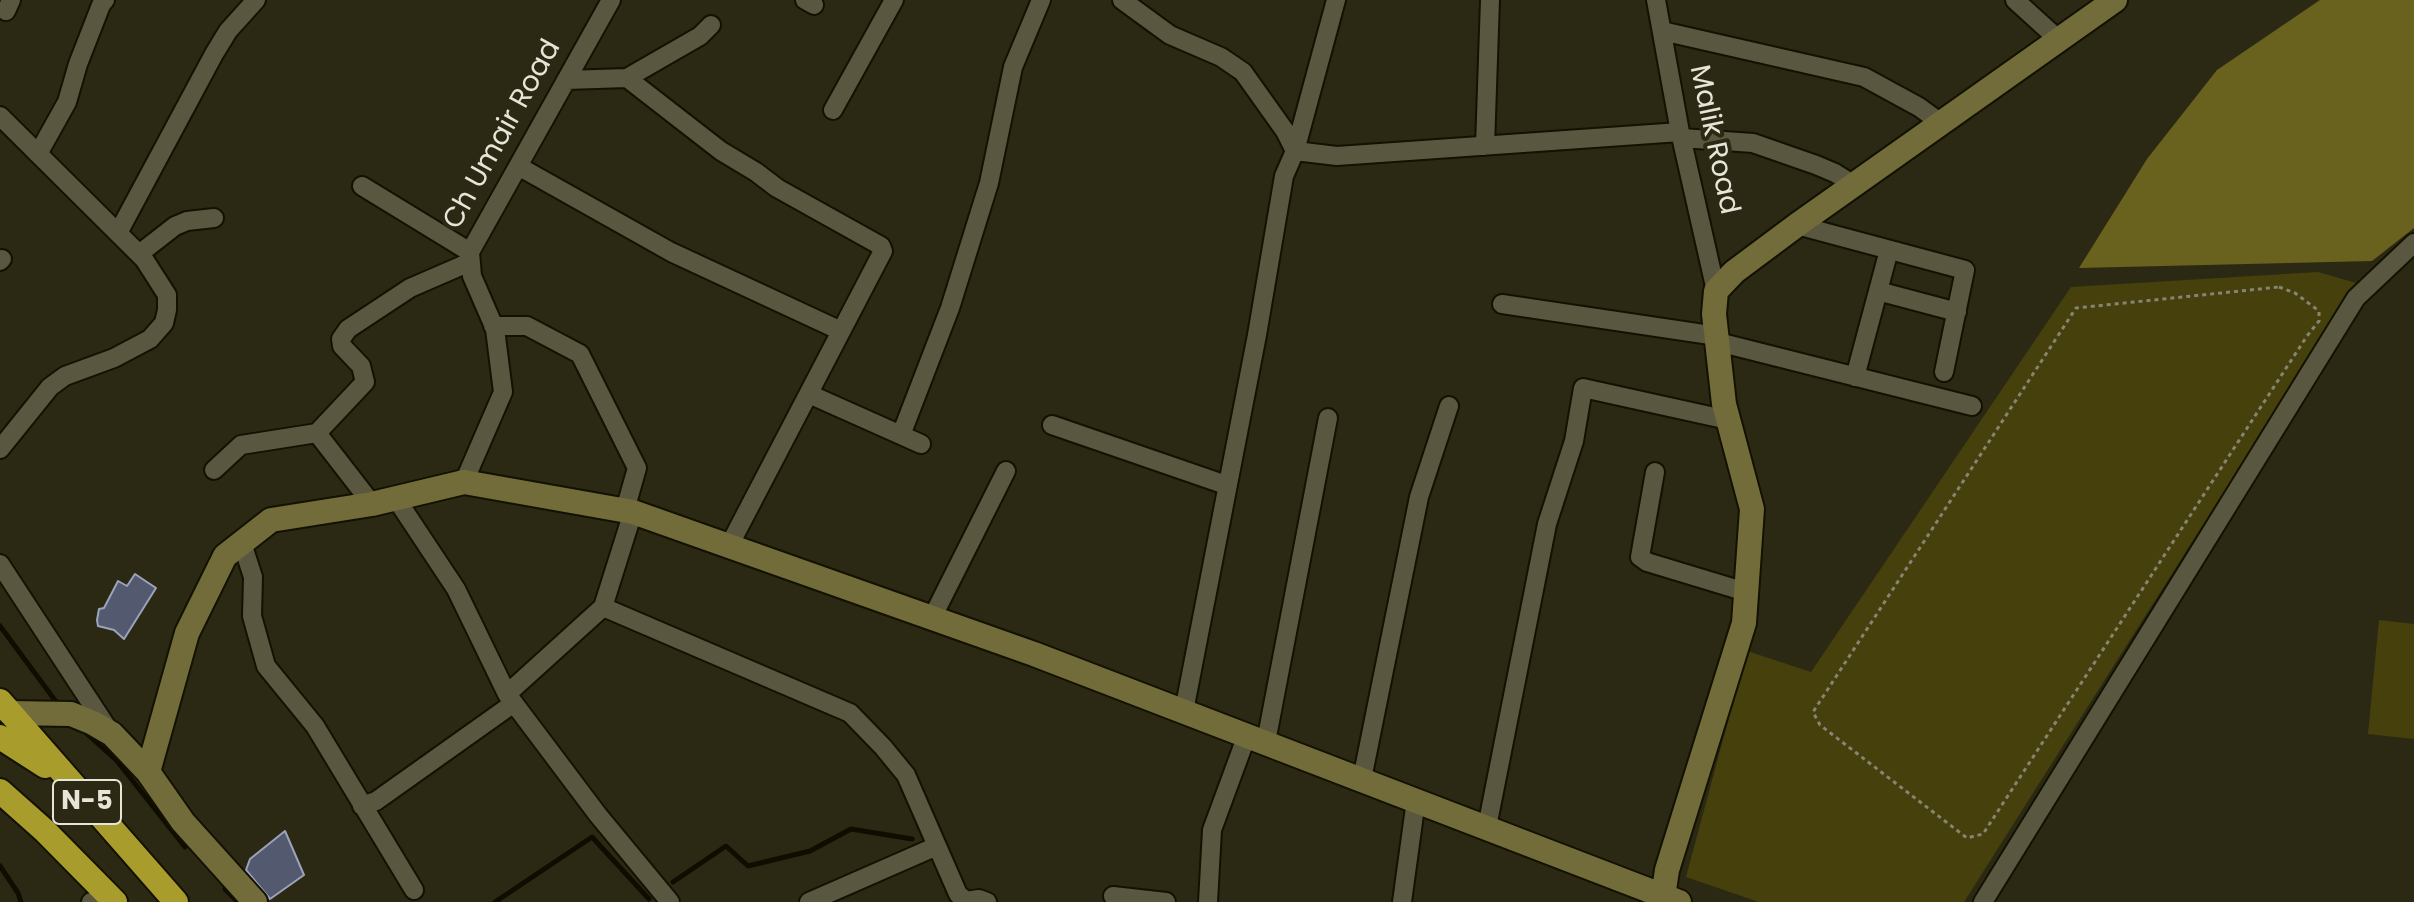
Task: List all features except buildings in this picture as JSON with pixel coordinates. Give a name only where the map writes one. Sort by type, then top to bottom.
[{"type":"highway","name":"N-5","points":[[5,707],[176,902]]},
{"type":"highway","name":"N-5","points":[[0,737],[71,784]]},
{"type":"highway","name":"N-5","points":[[0,791],[45,831],[106,901]]},
{"type":"street","points":[[38,154],[67,102],[78,64],[105,0]]},
{"type":"street","points":[[118,233],[214,54],[228,31],[256,0]]},
{"type":"street","name":"Ch Umair Road","points":[[464,482],[503,392],[493,326],[472,276],[470,257],[611,0]]},
{"type":"street","points":[[833,110],[894,0]]},
{"type":"street","points":[[901,435],[950,308],[989,183],[1013,67],[1041,0]]},
{"type":"street","points":[[1122,0],[1170,35],[1221,57],[1243,72],[1285,131],[1295,151]]},
{"type":"street","points":[[1184,711],[1257,335],[1284,176],[1295,151],[1336,0]]},
{"type":"street","points":[[1485,146],[1490,0]]},
{"type":"street","name":"Malik Road","points":[[1656,0],[1681,135],[1716,291]]},
{"type":"street","points":[[2015,0],[2059,40]]},
{"type":"street","points":[[148,772],[187,633],[225,556],[271,520],[464,482],[629,511],[1184,711],[1668,900],[1667,870],[1744,623],[1752,509],[1724,404],[1714,314],[1716,291],[1734,272],[1797,225],[2115,0]]},
{"type":"street","points":[[566,80],[627,78],[700,36],[711,25]]},
{"type":"street","points":[[1662,31],[1864,77],[1919,107],[1941,123]]},
{"type":"street","points":[[627,78],[721,151],[777,188],[881,246],[883,251],[729,546]]},
{"type":"street","points":[[0,116],[139,254],[167,295],[164,323],[150,339],[114,358],[65,376],[50,387],[0,449]]},
{"type":"street","points":[[1295,151],[1337,156],[1681,135],[1753,143],[1826,169],[1854,185]]},
{"type":"street","points":[[518,166],[671,252],[841,331]]},
{"type":"street","points":[[214,470],[241,445],[317,433],[365,382],[361,366],[342,346],[341,339],[348,329],[410,288],[470,257],[362,186]]},
{"type":"street","points":[[139,254],[175,226],[187,221],[214,218]]},
{"type":"street","points":[[1797,225],[1965,270],[1944,372]]},
{"type":"street","points":[[1983,902],[2356,298],[2411,249]]},
{"type":"street","points":[[1855,377],[1889,250]]},
{"type":"street","points":[[1878,291],[1957,312]]},
{"type":"street","points":[[1502,304],[1717,339],[1972,406]]},
{"type":"street","points":[[362,806],[376,801],[511,698],[603,607],[629,511],[637,468],[580,354],[527,326],[493,326]]},
{"type":"street","points":[[1487,827],[1547,524],[1574,441],[1583,388],[1728,420]]},
{"type":"street","points":[[809,394],[921,444]]},
{"type":"street","points":[[1362,779],[1419,497],[1449,406]]},
{"type":"street","points":[[1208,902],[1212,830],[1257,739],[1328,418]]},
{"type":"street","points":[[1052,425],[1226,485]]},
{"type":"street","points":[[317,433],[384,500],[456,589],[511,698],[598,815],[670,902]]},
{"type":"street","points":[[932,618],[1006,471]]},
{"type":"street","points":[[1655,472],[1640,557],[1647,562],[1746,592]]},
{"type":"street","points":[[242,543],[253,577],[252,616],[266,666],[315,726],[414,890]]},
{"type":"street","points":[[0,564],[112,734],[148,772],[183,822],[255,902]]},
{"type":"street","points":[[603,607],[850,713],[906,775],[958,894],[966,901],[979,899],[987,902]]},
{"type":"street","points":[[5,707],[37,713],[71,714],[112,734]]},
{"type":"street","points":[[1402,902],[1416,800]]},
{"type":"street","points":[[809,902],[937,846]]},
{"type":"street","points":[[1113,896],[1166,902]]},
{"type":"path","points":[[2279,287],[2295,293],[2319,311],[2319,321],[1983,834],[1967,838],[1820,725],[1813,712],[2076,308],[2279,287]]},
{"type":"shaded area","points":[[2320,0],[2414,0],[2414,228],[2372,261],[2079,268],[2147,159],[2217,70]]},
{"type":"shaded area","points":[[2318,272],[2356,283],[1964,902],[1759,902],[1686,877],[1747,651],[1811,672],[2071,287]]},
{"type":"shaded area","points":[[2379,620],[2414,624],[2414,739],[2368,734]]},
{"type":"waterway","points":[[0,626],[60,707]]},
{"type":"waterway","points":[[84,731],[117,761],[185,847]]},
{"type":"waterway","points":[[673,882],[726,846],[748,866],[810,851],[851,829],[912,839]]},
{"type":"waterway","points":[[495,902],[592,837],[649,899]]},
{"type":"waterway","points":[[0,866],[21,902]]},
{"type":"waterway","points":[[225,889],[238,902]]}]
